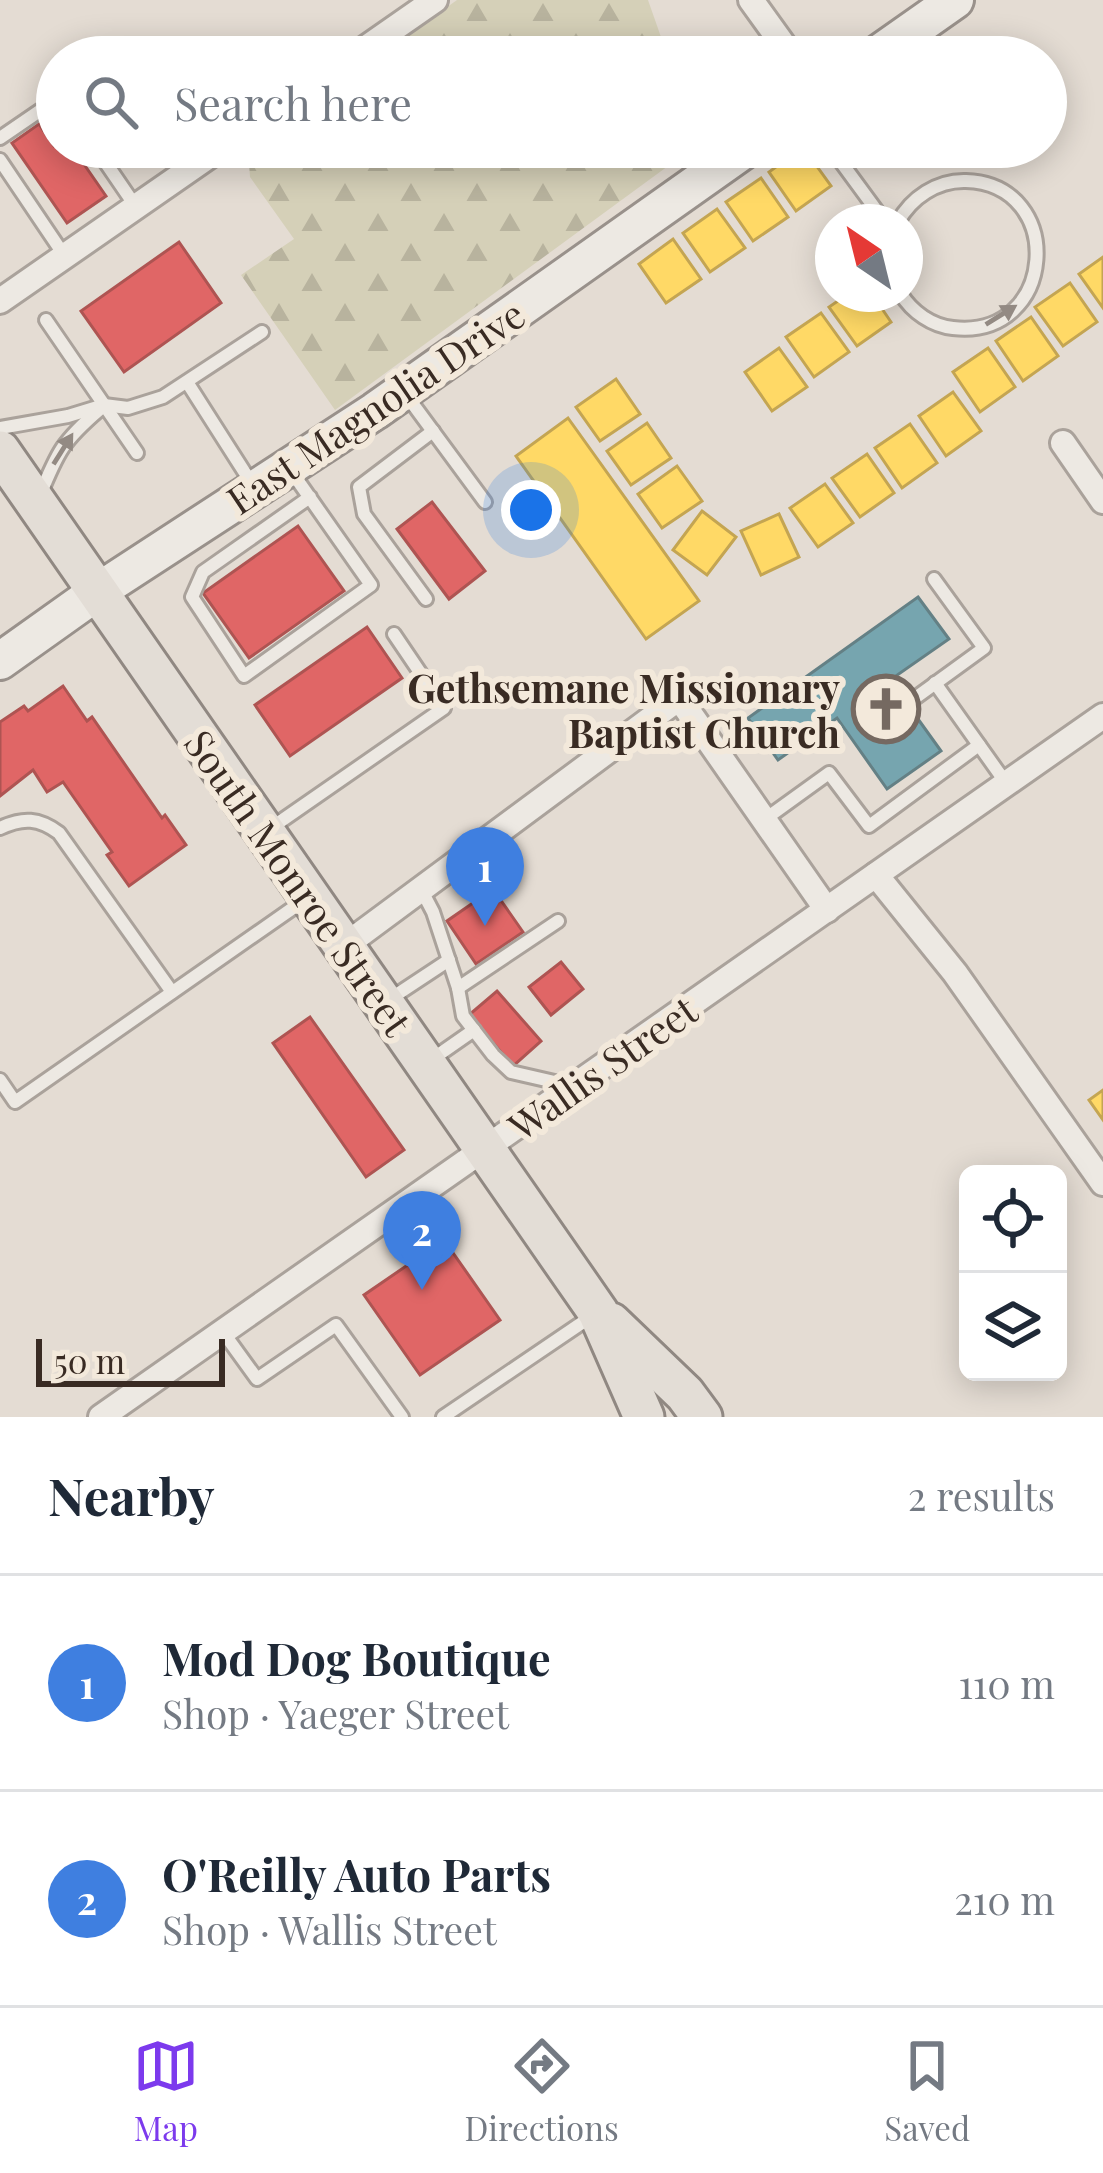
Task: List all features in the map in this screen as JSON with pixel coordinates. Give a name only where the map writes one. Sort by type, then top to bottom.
[{"type":"main road","points":[[904,36],[955,0]]},
{"type":"main road","name":"East Magnolia Drive","points":[[0,662],[255,489],[299,482],[404,391],[718,168]]},
{"type":"main road","name":"South Monroe Street","points":[[0,451],[598,1312],[644,1417]]},
{"type":"main road","name":"South Monroe Street","points":[[598,1312],[686,1394],[702,1417]]},
{"type":"street","points":[[383,36],[435,0]]},
{"type":"street","points":[[751,0],[777,36]]},
{"type":"street","points":[[0,301],[192,168]]},
{"type":"street","points":[[1063,443],[1103,501]]},
{"type":"street","points":[[343,946],[679,698],[826,910]]},
{"type":"street","name":"Wallis Street","points":[[101,1417],[1103,716]]},
{"type":"street","points":[[876,875],[955,973],[1103,1183]]},
{"type":"lane","points":[[0,138],[36,113]]},
{"type":"lane","points":[[1,163],[65,256]]},
{"type":"lane","points":[[109,168],[136,207]]},
{"type":"lane","points":[[845,168],[872,204]]},
{"type":"lane","points":[[910,204],[942,184],[987,184],[1024,211],[1038,254],[1025,297],[1010,314],[990,325],[945,328],[917,312]]},
{"type":"lane","points":[[46,320],[137,453]]},
{"type":"lane","points":[[0,428],[104,405],[128,408],[163,398],[262,332]]},
{"type":"lane","points":[[187,382],[255,489]]},
{"type":"lane","points":[[404,391],[485,502]]},
{"type":"lane","points":[[37,504],[69,436],[104,405]]},
{"type":"lane","points":[[426,599],[364,514],[358,487],[434,431]]},
{"type":"lane","points":[[299,482],[371,585],[244,676],[192,598],[203,572],[299,482]]},
{"type":"lane","points":[[911,701],[984,648],[934,579]]},
{"type":"lane","points":[[264,832],[444,708],[394,634]]},
{"type":"lane","points":[[935,683],[1007,784]]},
{"type":"lane","points":[[764,820],[829,773],[869,826],[979,745]]},
{"type":"lane","points":[[0,828],[30,819],[59,833],[172,992]]},
{"type":"lane","points":[[421,889],[449,960],[463,1016],[493,1055],[512,1072],[574,1087]]},
{"type":"lane","points":[[0,1080],[15,1102],[309,897]]},
{"type":"lane","points":[[458,988],[558,921]]},
{"type":"lane","points":[[384,1004],[449,960]]},
{"type":"lane","points":[[426,1064],[474,1030]]},
{"type":"lane","points":[[443,1417],[598,1312]]},
{"type":"lane","points":[[223,1332],[256,1379],[336,1325],[401,1417]]},
{"type":"green space","points":[[457,0],[648,0],[661,36],[406,36]]},
{"type":"green space","points":[[249,168],[665,168],[335,410],[241,275],[294,239],[250,177]]},
{"type":"building: Homes","points":[[818,168],[831,186],[796,211],[769,172]]},
{"type":"building: Homes","points":[[761,178],[788,217],[753,241],[726,202]]},
{"type":"building: Homes","points":[[717,209],[745,248],[710,272],[683,233]]},
{"type":"building: Homes","points":[[673,239],[701,279],[666,303],[639,264]]},
{"type":"building: Homes","points":[[1103,257],[1103,308],[1079,274]]},
{"type":"building: Homes","points":[[1070,283],[1097,322],[1063,346],[1035,307]]},
{"type":"building: Homes","points":[[833,312],[884,312],[891,322],[857,346]]},
{"type":"building: Homes","points":[[821,313],[849,352],[814,377],[786,337]]},
{"type":"building: Homes","points":[[1031,317],[1058,356],[1023,381],[996,341]]},
{"type":"building: Homes","points":[[779,348],[807,387],[772,411],[745,372]]},
{"type":"building: Homes","points":[[988,348],[1015,387],[980,412],[953,372]]},
{"type":"building: Homes","points":[[616,379],[640,414],[600,441],[576,407]]},
{"type":"building: Homes","points":[[953,392],[981,431],[946,456],[919,416]]},
{"type":"building: Homes","points":[[568,418],[699,601],[646,639],[516,456]]},
{"type":"building: Homes","points":[[647,423],[671,458],[631,485],[607,451]]},
{"type":"building: Homes","points":[[910,424],[937,463],[902,488],[875,448]]},
{"type":"building: Homes","points":[[867,454],[894,493],[860,517],[832,478]]},
{"type":"building: Homes","points":[[677,466],[702,501],[662,528],[638,494]]},
{"type":"building: Homes","points":[[825,484],[853,523],[818,547],[790,508]]},
{"type":"building: Homes","points":[[702,511],[736,537],[707,575],[673,550]]},
{"type":"building: Homes","points":[[779,514],[799,557],[761,575],[741,531]]},
{"type":"building: Homes","points":[[1103,1090],[1103,1120],[1089,1100]]},
{"type":"building: Shops","points":[[36,126],[36,168],[87,168],[106,196],[67,223],[12,143]]},
{"type":"building: Shops","points":[[179,242],[221,303],[124,372],[81,311]]},
{"type":"building: Shops","points":[[432,502],[485,571],[449,599],[397,529]]},
{"type":"building: Shops","points":[[298,526],[344,591],[249,658],[203,593]]},
{"type":"building: Shops","points":[[367,627],[402,678],[290,756],[255,705]]},
{"type":"building: Shops","points":[[63,686],[87,721],[92,717],[186,845],[129,886],[107,855],[112,852],[63,782],[47,792],[33,770],[0,796],[0,722],[24,706],[28,711]]},
{"type":"building: Shops","points":[[493,889],[523,932],[476,964],[447,921]]},
{"type":"building: Shops","points":[[561,962],[583,989],[551,1015],[529,987]]},
{"type":"building: Shops","points":[[497,991],[541,1041],[513,1066],[469,1015]]},
{"type":"building: Shops","points":[[310,1017],[404,1150],[366,1177],[273,1043]]},
{"type":"building: Shops","points":[[444,1240],[500,1320],[420,1375],[364,1295]]},
{"type":"building: Public","name":"Gethsemane Missionary Baptist Church","points":[[918,597],[949,639],[890,680],[941,751],[887,789],[837,718],[778,760],[748,718]]},
{"type":"place","name":"Gethsemane Missionary Baptist Church","points":[[886,709]]},
{"type":"place","name":"Mod Dog Boutique","points":[[485,926]]},
{"type":"place","name":"O'Reilly Auto Parts","points":[[422,1290]]}]
